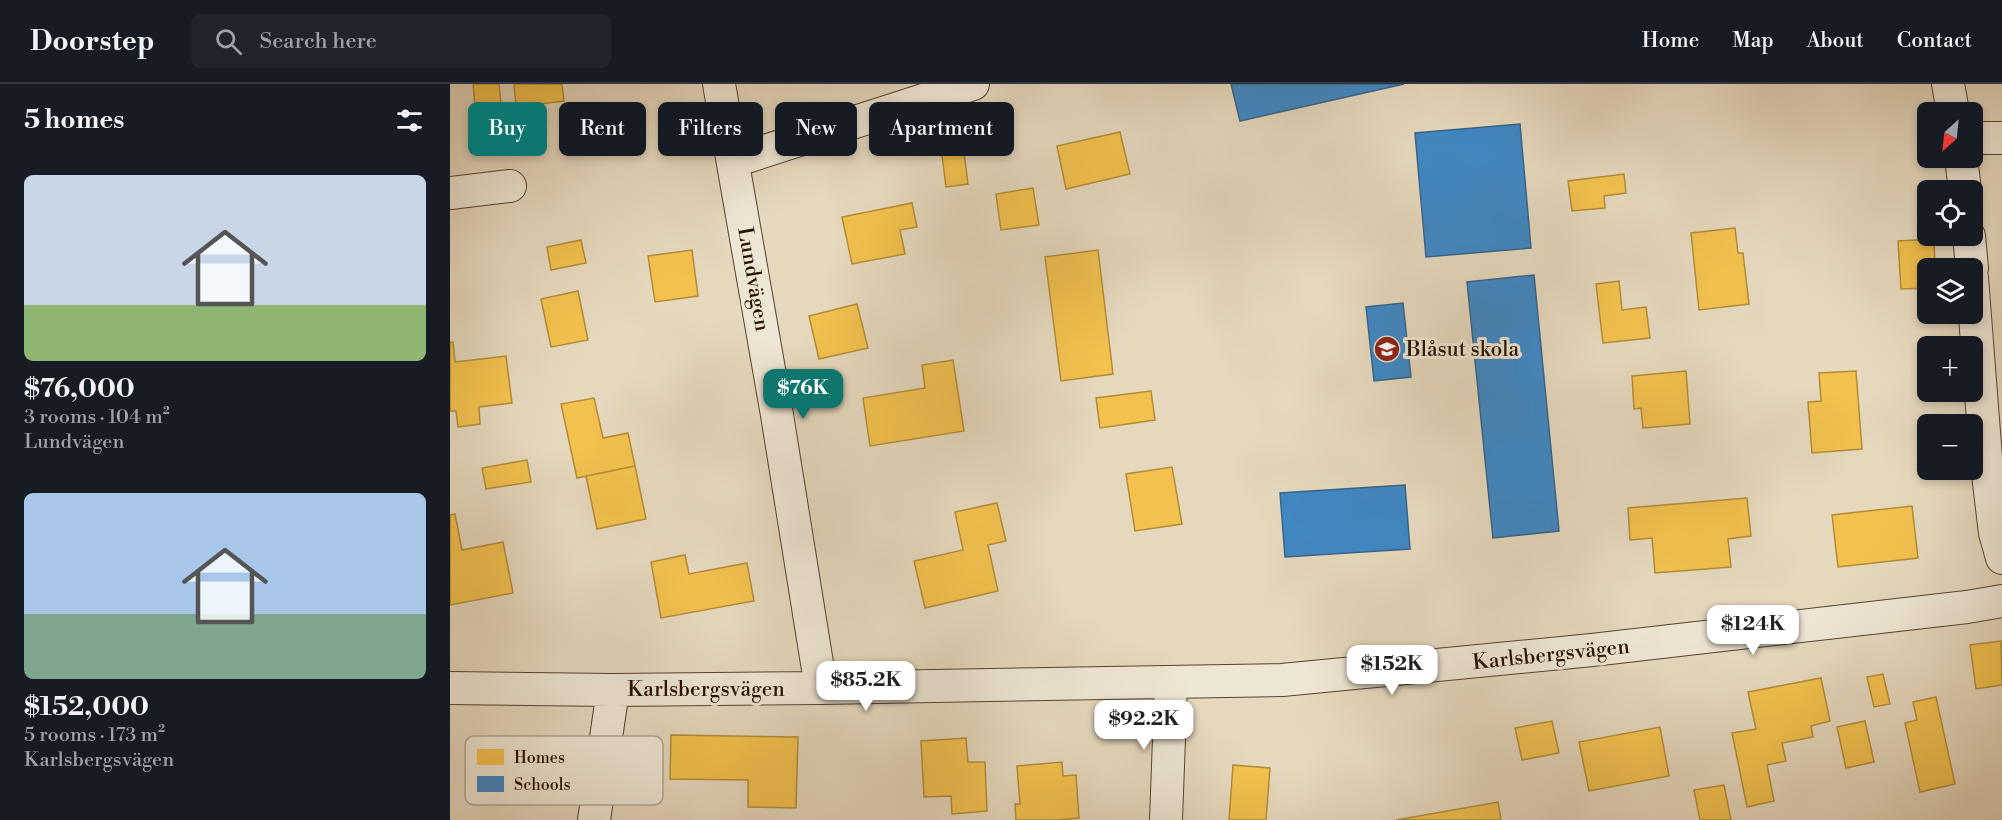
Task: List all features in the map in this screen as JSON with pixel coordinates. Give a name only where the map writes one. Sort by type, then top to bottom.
[{"type":"street","name":"Lundvägen","points":[[719,84],[734,161],[821,688]]},
{"type":"street","points":[[734,161],[973,84]]},
{"type":"street","points":[[1948,84],[1951,102]]},
{"type":"street","points":[[1983,138],[2002,138]]},
{"type":"street","points":[[450,193],[510,186]]},
{"type":"street","points":[[1976,324],[1986,458],[1995,533],[2002,558]]},
{"type":"street","name":"Karlsbergsvägen","points":[[450,688],[613,690],[821,688],[1171,684],[1282,680],[1354,675],[1592,650],[1967,608],[2002,601]]},
{"type":"street","points":[[1166,820],[1171,684]]},
{"type":"street","points":[[606,736],[613,690]]},
{"type":"street","points":[[594,820],[596,805]]},
{"type":"building: Homes","points":[[473,84],[499,84],[501,102],[475,102]]},
{"type":"building: Homes","points":[[514,84],[562,84],[564,101],[516,102]]},
{"type":"building: Homes","points":[[1120,132],[1130,174],[1066,189],[1057,146]]},
{"type":"building: Homes","points":[[942,156],[964,156],[968,184],[946,187]]},
{"type":"building: Homes","points":[[1624,174],[1626,193],[1604,196],[1605,208],[1572,211],[1568,181]]},
{"type":"building: Homes","points":[[1033,188],[1039,225],[1001,230],[996,194]]},
{"type":"building: Homes","points":[[912,203],[917,227],[900,230],[905,254],[852,264],[842,217]]},
{"type":"building: Homes","points":[[1735,228],[1738,253],[1743,253],[1749,304],[1699,310],[1691,233]]},
{"type":"building: Homes","points":[[581,240],[586,263],[551,270],[547,247]]},
{"type":"building: Homes","points":[[1917,240],[1917,246],[1934,246],[1935,258],[1917,258],[1917,288],[1901,289],[1898,241]]},
{"type":"building: Homes","points":[[692,250],[698,296],[655,302],[648,256]]},
{"type":"building: Homes","points":[[1098,250],[1113,374],[1061,381],[1045,257]]},
{"type":"building: Homes","points":[[1619,281],[1622,310],[1646,307],[1650,338],[1603,343],[1596,284]]},
{"type":"building: Homes","points":[[578,291],[588,340],[551,347],[541,299]]},
{"type":"building: Homes","points":[[857,304],[868,348],[819,359],[809,316]]},
{"type":"building: Homes","points":[[450,342],[453,342],[455,362],[506,356],[512,403],[479,407],[480,424],[458,427],[456,411],[450,411]]},
{"type":"building: Homes","points":[[953,360],[964,431],[870,446],[863,398],[925,388],[922,365]]},
{"type":"building: Homes","points":[[1686,371],[1690,424],[1643,428],[1641,408],[1634,409],[1632,376]]},
{"type":"building: Homes","points":[[1856,371],[1862,449],[1812,453],[1808,402],[1821,401],[1819,373]]},
{"type":"building: Homes","points":[[1151,391],[1155,420],[1100,428],[1096,398]]},
{"type":"building: Homes","points":[[594,398],[603,438],[628,433],[635,466],[577,478],[561,404]]},
{"type":"building: Homes","points":[[527,460],[531,482],[486,489],[482,468]]},
{"type":"building: Homes","points":[[635,466],[646,519],[597,529],[586,476]]},
{"type":"building: Homes","points":[[1172,467],[1182,524],[1135,531],[1126,474]]},
{"type":"building: Homes","points":[[1747,498],[1751,536],[1728,539],[1731,567],[1655,573],[1652,538],[1630,540],[1628,508]]},
{"type":"building: Homes","points":[[997,503],[1006,541],[988,545],[998,591],[925,608],[914,561],[963,550],[955,512]]},
{"type":"building: Homes","points":[[1912,506],[1918,558],[1838,567],[1832,515]]},
{"type":"building: Homes","points":[[455,514],[462,550],[503,542],[513,593],[450,605],[450,515]]},
{"type":"building: Homes","points":[[685,555],[689,574],[747,563],[754,601],[661,618],[651,562]]},
{"type":"building: Homes","points":[[2001,641],[2002,685],[1976,689],[1970,645]]},
{"type":"building: Homes","points":[[1883,674],[1890,704],[1874,707],[1867,677]]},
{"type":"building: Homes","points":[[1821,678],[1830,721],[1811,726],[1813,737],[1782,743],[1786,761],[1767,765],[1774,801],[1747,807],[1732,733],[1756,729],[1748,692]]},
{"type":"building: Homes","points":[[1936,697],[1955,784],[1920,792],[1905,723],[1917,720],[1913,702]]},
{"type":"building: Homes","points":[[1552,721],[1559,753],[1522,760],[1515,728]]},
{"type":"building: Homes","points":[[1865,721],[1874,762],[1846,768],[1837,727]]},
{"type":"building: Homes","points":[[1660,727],[1669,776],[1589,791],[1579,742]]},
{"type":"building: Homes","points":[[671,735],[798,737],[796,808],[748,807],[748,780],[670,779]]},
{"type":"building: Homes","points":[[966,738],[968,762],[985,762],[987,811],[952,814],[951,796],[924,797],[921,741]]},
{"type":"building: Homes","points":[[1062,762],[1063,776],[1076,775],[1079,818],[1016,820],[1015,804],[1020,804],[1017,766]]},
{"type":"building: Homes","points":[[1233,765],[1270,768],[1266,820],[1229,820]]},
{"type":"building: Homes","points":[[1724,785],[1731,820],[1700,820],[1694,790]]},
{"type":"building: Homes","points":[[1498,802],[1501,820],[1396,820]]},
{"type":"building: Schools","points":[[1231,84],[1404,84],[1240,121]]},
{"type":"building: Schools","points":[[1520,124],[1531,248],[1426,257],[1415,133]]},
{"type":"building: Schools","points":[[1534,275],[1559,531],[1493,538],[1467,282]]},
{"type":"building: Schools","points":[[1403,303],[1411,377],[1374,381],[1366,307]]},
{"type":"building: Schools","points":[[1405,485],[1410,549],[1285,557],[1280,493]]},
{"type":"place","name":"Blåsut skola","points":[[1387,349]]}]
